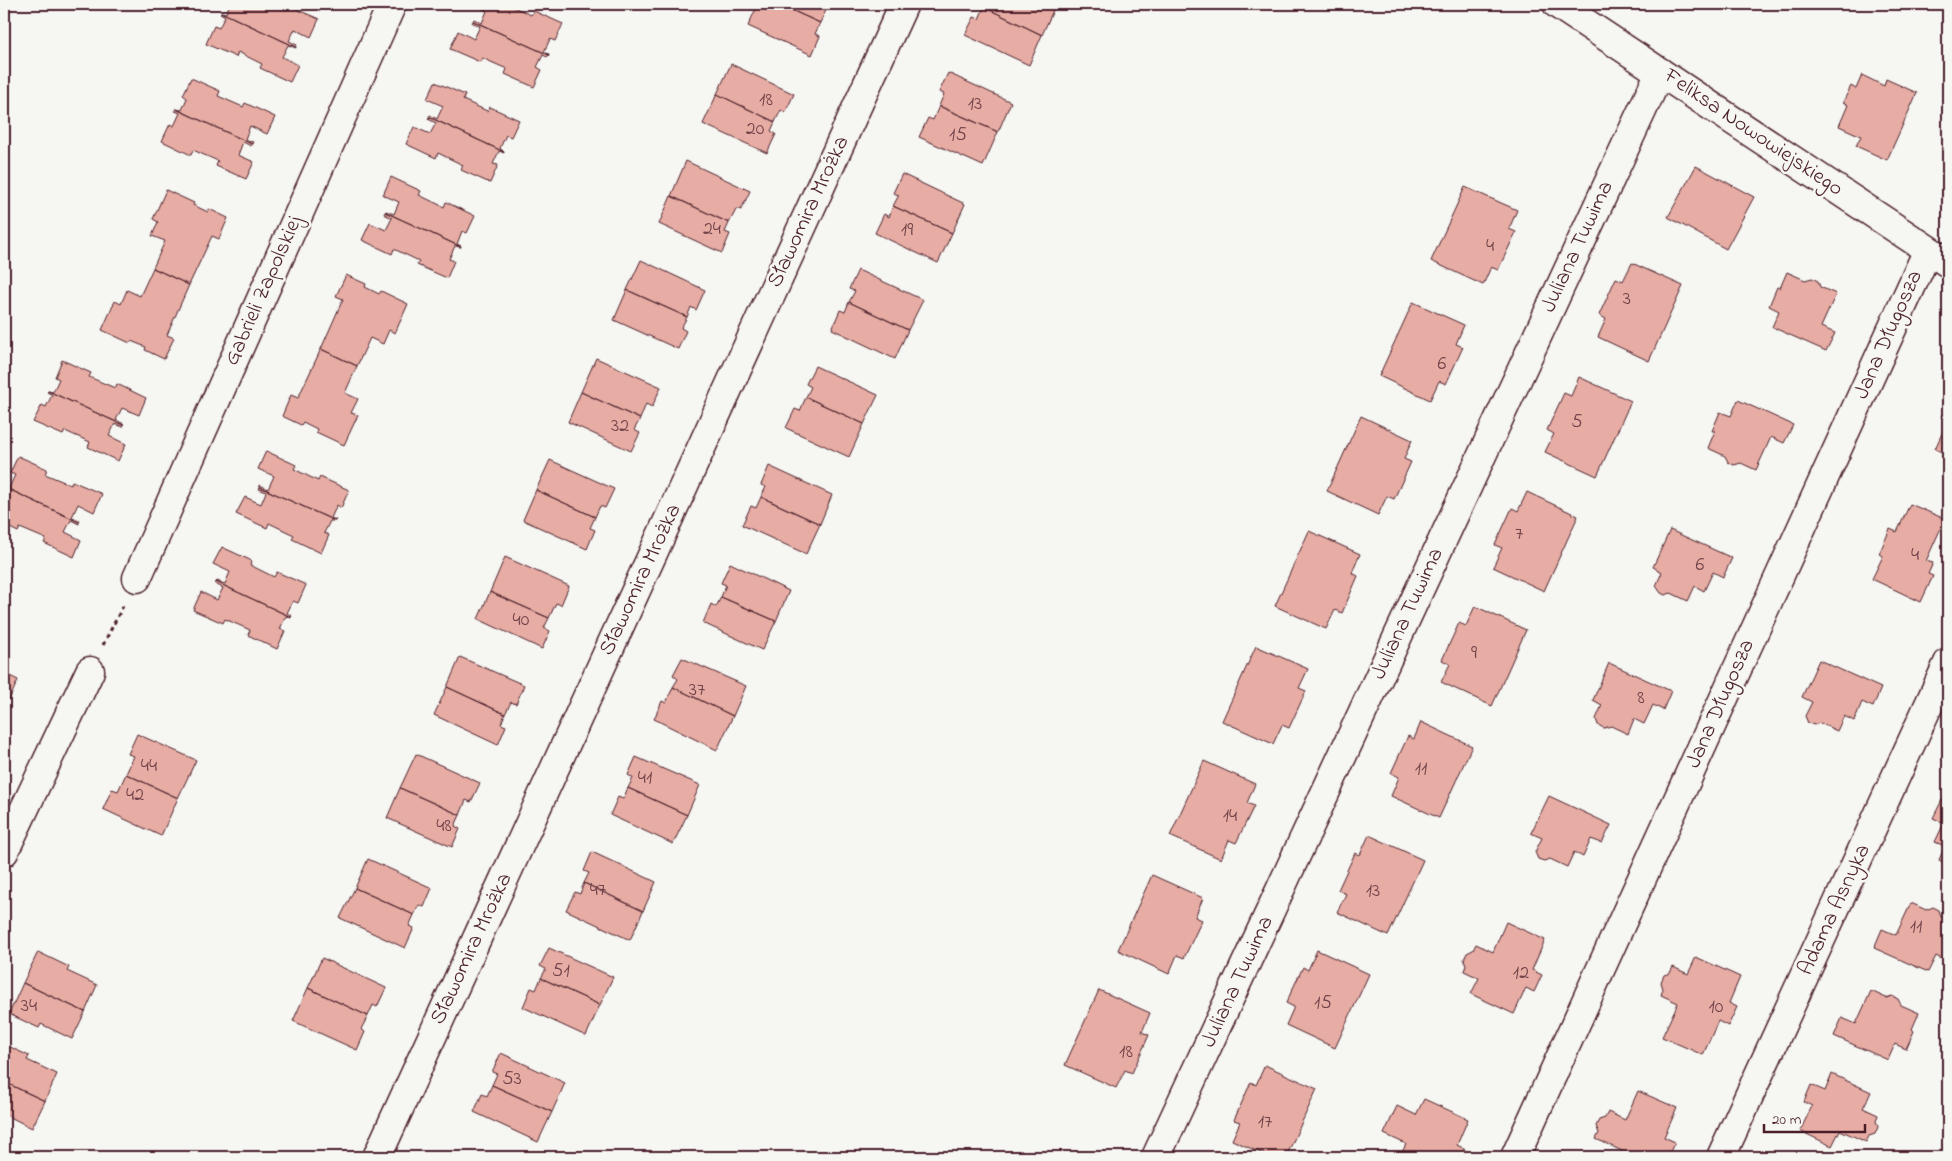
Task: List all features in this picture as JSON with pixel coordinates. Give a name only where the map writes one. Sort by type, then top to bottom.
[{"type":"street","name":"Gabrieli Zapolskiej","points":[[136,578],[392,4]]},
{"type":"street","name":"Sławomira Mrożka","points":[[377,1157],[904,4]]},
{"type":"street","name":"Feliksa Nowowiejskiego","points":[[1557,4],[1938,256]]},
{"type":"street","name":"Juliana Tuwima","points":[[1156,1157],[1660,72]]},
{"type":"street","name":"Jana Długosza","points":[[1515,1157],[1938,256]]},
{"type":"street","name":"Adama Asnyka","points":[[1721,1157],[1948,663]]},
{"type":"street","points":[[4,852],[90,671]]},
{"type":"path","points":[[90,671],[136,578]]},
{"type":"building","points":[[230,4],[274,4],[287,10],[289,6],[319,19],[311,37],[295,29],[289,41],[297,45],[296,47],[221,12],[226,13]]},
{"type":"building","points":[[472,4],[507,4],[531,15],[534,11],[563,24],[555,41],[550,39],[544,52],[549,55],[473,21],[474,19],[482,23],[487,11]]},
{"type":"building","points":[[758,4],[778,4],[820,23],[815,34],[820,36],[812,55],[748,26]]},
{"type":"building","points":[[778,4],[836,4],[833,10],[827,8],[820,23]]},
{"type":"building","points":[[985,4],[1051,4],[1055,6],[1042,35],[984,7]]},
{"type":"building","points":[[984,7],[1042,35],[1029,65],[965,35],[974,17],[979,19]]},
{"type":"building","points":[[221,12],[296,47],[288,45],[282,57],[298,65],[290,82],[260,68],[262,64],[238,52],[236,57],[206,44],[214,26],[219,28],[225,16]]},
{"type":"building","points":[[473,21],[549,55],[547,57],[543,55],[537,67],[542,70],[534,87],[505,74],[507,69],[482,58],[480,62],[450,49],[458,31],[474,39],[480,26],[472,23]]},
{"type":"building","points":[[731,64],[794,94],[785,113],[781,110],[775,122],[717,94]]},
{"type":"building","points":[[948,73],[1011,102],[998,132],[939,106],[944,94],[939,92]]},
{"type":"building","points":[[1862,75],[1884,86],[1886,79],[1917,93],[1887,160],[1856,146],[1861,136],[1839,126],[1848,105],[1843,102],[1851,86],[1856,89]]},
{"type":"building","points":[[191,78],[220,91],[218,96],[243,107],[245,103],[275,117],[267,134],[250,126],[245,139],[253,142],[252,144],[176,109],[182,110],[187,98],[183,95]]},
{"type":"building","points":[[435,82],[465,95],[463,100],[487,111],[490,107],[519,120],[511,137],[506,135],[500,148],[504,152],[429,117],[430,115],[437,119],[443,106],[427,99]]},
{"type":"building","points":[[717,94],[775,122],[771,131],[776,134],[767,153],[703,124]]},
{"type":"building","points":[[939,106],[998,132],[983,166],[919,137],[928,118],[933,120]]},
{"type":"building","points":[[176,109],[252,144],[251,146],[243,142],[238,155],[254,162],[246,179],[216,166],[218,161],[193,150],[191,155],[162,141],[170,124],[174,126],[180,113],[175,111]]},
{"type":"building","points":[[429,117],[504,152],[499,151],[493,164],[498,165],[490,183],[461,170],[463,165],[438,153],[436,158],[406,144],[414,127],[430,134],[436,123],[428,119]]},
{"type":"building","points":[[686,161],[750,191],[741,210],[737,208],[729,223],[671,196]]},
{"type":"building","points":[[1696,166],[1754,197],[1726,249],[1668,217]]},
{"type":"building","points":[[902,174],[965,204],[952,233],[893,206],[899,195],[893,193]]},
{"type":"building","points":[[391,177],[421,191],[419,195],[444,207],[446,202],[475,216],[467,233],[462,231],[457,244],[461,247],[385,212],[394,214],[399,202],[383,195]]},
{"type":"building","points":[[1465,187],[1517,210],[1509,229],[1516,232],[1498,270],[1491,267],[1483,285],[1431,261]]},
{"type":"building","points":[[166,190],[208,212],[209,209],[228,218],[219,239],[212,236],[189,285],[153,268],[165,241],[152,236],[158,222],[153,219]]},
{"type":"building","points":[[671,196],[729,223],[725,232],[730,234],[722,253],[659,224]]},
{"type":"building","points":[[893,206],[952,233],[938,263],[875,233],[884,214],[889,217]]},
{"type":"building","points":[[385,212],[461,247],[455,246],[449,259],[454,261],[447,278],[417,265],[419,261],[394,249],[392,254],[362,240],[370,223],[386,230],[392,218],[384,214]]},
{"type":"building","points":[[641,260],[705,290],[696,310],[691,307],[687,317],[627,290]]},
{"type":"building","points":[[1632,263],[1683,286],[1649,361],[1598,337],[1606,319],[1599,315],[1616,278],[1623,281]]},
{"type":"building","points":[[153,268],[189,285],[167,335],[174,338],[164,359],[145,350],[146,347],[131,341],[130,343],[102,330],[115,301],[121,304],[127,290],[140,296]]},
{"type":"building","points":[[858,270],[923,300],[908,330],[849,302],[855,291],[849,289]]},
{"type":"building","points":[[1787,272],[1805,280],[1812,278],[1818,281],[1820,287],[1836,294],[1821,327],[1835,333],[1826,351],[1772,327],[1779,311],[1769,306],[1777,287],[1780,288]]},
{"type":"building","points":[[346,275],[366,284],[365,287],[379,294],[381,291],[408,304],[395,333],[389,330],[383,344],[370,338],[357,366],[321,349],[343,299],[336,296]]},
{"type":"building","points":[[627,290],[687,317],[681,328],[686,331],[678,349],[614,320]]},
{"type":"building","points":[[849,302],[908,330],[895,359],[832,329],[840,310],[845,312]]},
{"type":"building","points":[[1413,302],[1464,325],[1456,344],[1463,347],[1446,384],[1439,381],[1430,400],[1379,376]]},
{"type":"building","points":[[321,349],[357,366],[345,393],[358,399],[351,413],[358,415],[344,445],[316,432],[317,429],[303,422],[301,425],[282,416],[291,395],[298,398]]},
{"type":"building","points":[[596,358],[661,387],[652,407],[646,404],[640,419],[581,392]]},
{"type":"building","points":[[62,360],[91,373],[89,377],[115,388],[117,384],[146,398],[139,415],[122,408],[116,420],[123,425],[48,391],[53,392],[59,379],[55,377]]},
{"type":"building","points":[[815,366],[878,395],[864,424],[806,397],[811,387],[806,384]]},
{"type":"building","points":[[1579,377],[1631,401],[1597,476],[1545,452],[1554,434],[1547,430],[1564,393],[1571,396]]},
{"type":"building","points":[[48,391],[123,425],[123,427],[115,424],[109,436],[126,444],[118,461],[88,447],[90,442],[65,431],[63,435],[33,422],[42,405],[46,407],[52,395]]},
{"type":"building","points":[[581,392],[640,419],[634,430],[640,433],[631,451],[568,422]]},
{"type":"building","points":[[806,397],[864,424],[849,457],[786,428],[795,409],[800,411]]},
{"type":"building","points":[[1738,400],[1793,425],[1784,443],[1771,437],[1756,470],[1741,463],[1734,465],[1728,462],[1725,456],[1708,448],[1715,431],[1712,431],[1720,412],[1731,416]]},
{"type":"building","points":[[1948,402],[1948,420],[1941,417]]},
{"type":"building","points":[[1361,416],[1412,440],[1404,459],[1411,462],[1394,499],[1387,496],[1378,515],[1327,491]]},
{"type":"building","points":[[1948,420],[1948,455],[1935,449]]},
{"type":"building","points":[[266,451],[296,465],[294,469],[318,481],[320,477],[349,490],[341,508],[337,505],[331,518],[335,521],[260,487],[260,485],[268,489],[274,476],[258,469]]},
{"type":"building","points":[[18,456],[47,469],[45,474],[71,485],[72,481],[102,494],[94,512],[78,504],[72,517],[80,520],[79,522],[4,487],[9,488],[15,475],[10,473]]},
{"type":"building","points":[[550,460],[614,489],[605,508],[600,506],[595,517],[536,490]]},
{"type":"building","points":[[769,466],[832,495],[820,524],[761,497],[766,487],[761,485]]},
{"type":"building","points":[[4,487],[79,522],[79,524],[71,520],[65,532],[81,540],[74,557],[44,543],[46,539],[20,528],[18,532],[4,525],[4,500],[8,491]]},
{"type":"building","points":[[260,487],[335,521],[330,521],[324,533],[329,535],[321,553],[292,539],[294,535],[269,523],[267,528],[236,514],[245,497],[261,504],[266,492],[259,489]]},
{"type":"building","points":[[536,490],[595,517],[590,528],[595,530],[587,549],[523,520]]},
{"type":"building","points":[[1527,492],[1578,516],[1544,591],[1493,567],[1502,548],[1495,545],[1512,508],[1518,511]]},
{"type":"building","points":[[761,497],[820,524],[806,554],[742,525],[751,506],[756,508]]},
{"type":"building","points":[[1910,504],[1945,519],[1926,561],[1933,563],[1928,574],[1933,576],[1921,602],[1872,579],[1883,556],[1879,554],[1890,529],[1897,532]]},
{"type":"building","points":[[1670,530],[1732,558],[1723,577],[1713,572],[1704,591],[1695,586],[1688,601],[1671,593],[1665,595],[1656,586],[1662,572],[1653,567]]},
{"type":"building","points":[[1309,531],[1360,554],[1352,573],[1358,576],[1342,613],[1335,610],[1326,629],[1275,606]]},
{"type":"building","points":[[222,547],[252,561],[250,565],[274,577],[277,572],[306,585],[298,603],[293,601],[287,613],[291,617],[216,582],[225,584],[230,572],[213,564]]},
{"type":"building","points":[[505,557],[569,586],[561,605],[556,603],[549,618],[490,592]]},
{"type":"building","points":[[730,563],[789,591],[776,621],[721,597],[726,585],[721,583]]},
{"type":"building","points":[[216,582],[291,617],[286,616],[280,629],[285,631],[277,649],[248,635],[250,630],[225,619],[223,623],[193,610],[201,592],[217,600],[223,588],[215,584]]},
{"type":"building","points":[[490,592],[549,618],[544,628],[550,631],[542,649],[478,619]]},
{"type":"building","points":[[721,597],[776,621],[762,650],[703,623],[711,604],[716,607]]},
{"type":"building","points":[[1475,606],[1526,630],[1492,706],[1441,682],[1450,664],[1442,660],[1459,623],[1466,626]]},
{"type":"building","points":[[1256,646],[1308,669],[1299,688],[1306,691],[1289,728],[1282,725],[1273,744],[1222,721]]},
{"type":"building","points":[[460,657],[524,685],[516,704],[511,702],[505,714],[447,687]]},
{"type":"building","points":[[682,658],[746,686],[733,716],[673,687],[678,679],[673,675]]},
{"type":"building","points":[[1819,660],[1881,688],[1873,707],[1862,702],[1854,721],[1844,716],[1837,731],[1820,723],[1814,725],[1808,723],[1805,716],[1812,702],[1802,697]]},
{"type":"building","points":[[1609,663],[1671,691],[1663,710],[1653,705],[1644,724],[1634,719],[1628,734],[1611,726],[1604,728],[1598,725],[1596,719],[1602,705],[1593,700]]},
{"type":"building","points":[[4,673],[18,680],[9,700],[4,697]]},
{"type":"building","points":[[447,687],[505,714],[501,724],[506,726],[498,745],[434,715]]},
{"type":"building","points":[[673,687],[733,716],[717,750],[654,719],[662,701],[666,703]]},
{"type":"building","points":[[1421,722],[1472,746],[1439,818],[1391,796],[1399,777],[1391,773],[1408,736],[1414,739]]},
{"type":"building","points":[[137,734],[196,760],[178,798],[126,774],[134,756],[128,754]]},
{"type":"building","points":[[416,754],[480,783],[471,802],[466,800],[460,815],[400,788]]},
{"type":"building","points":[[636,757],[700,785],[687,815],[628,788],[633,778],[628,775]]},
{"type":"building","points":[[1204,761],[1255,784],[1247,803],[1254,806],[1236,843],[1229,840],[1221,859],[1170,836]]},
{"type":"building","points":[[126,774],[178,798],[161,836],[103,809],[112,789],[118,791]]},
{"type":"building","points":[[400,788],[460,815],[455,826],[460,829],[452,847],[387,818]]},
{"type":"building","points":[[628,788],[687,815],[673,844],[610,815],[618,797],[623,799]]},
{"type":"building","points":[[1549,796],[1611,825],[1602,843],[1591,839],[1583,857],[1574,852],[1567,867],[1550,859],[1544,861],[1538,859],[1535,852],[1542,838],[1531,833]]},
{"type":"building","points":[[1942,800],[1948,803],[1948,865],[1939,860],[1945,846],[1935,842],[1944,823],[1933,818]]},
{"type":"building","points":[[1369,835],[1423,860],[1388,936],[1337,912],[1346,894],[1338,890],[1355,853],[1360,855]]},
{"type":"building","points":[[592,852],[656,882],[643,911],[584,883],[589,873],[584,871]]},
{"type":"building","points":[[368,859],[432,888],[424,907],[419,905],[414,915],[355,888]]},
{"type":"building","points":[[1152,875],[1203,898],[1195,917],[1202,920],[1184,958],[1177,955],[1169,974],[1118,950]]},
{"type":"building","points":[[584,883],[643,911],[630,940],[566,910],[575,892],[580,894]]},
{"type":"building","points":[[355,888],[414,915],[409,926],[414,928],[405,948],[340,918]]},
{"type":"building","points":[[1911,903],[1926,910],[1933,907],[1939,910],[1941,917],[1948,920],[1948,957],[1946,961],[1936,956],[1928,972],[1874,948],[1882,929],[1896,935]]},
{"type":"building","points":[[1506,922],[1545,940],[1532,970],[1542,975],[1534,992],[1526,988],[1514,1014],[1471,994],[1479,978],[1464,971],[1466,965],[1464,959],[1476,944],[1493,952]]},
{"type":"building","points":[[549,948],[613,977],[600,1005],[541,978],[546,969],[540,966]]},
{"type":"building","points":[[1317,950],[1369,974],[1335,1048],[1286,1025],[1294,1007],[1286,1003],[1303,967],[1308,970]]},
{"type":"building","points":[[38,952],[69,967],[67,971],[97,985],[85,1012],[23,983]]},
{"type":"building","points":[[1696,957],[1740,977],[1729,1003],[1737,1007],[1728,1026],[1718,1021],[1703,1055],[1662,1037],[1678,1003],[1661,995],[1663,989],[1661,982],[1664,975],[1670,973],[1673,967],[1688,974]]},
{"type":"building","points":[[322,958],[386,988],[377,1007],[373,1005],[368,1016],[308,988]]},
{"type":"building","points":[[541,978],[600,1005],[586,1036],[523,1007],[531,988],[536,990]]},
{"type":"building","points":[[23,983],[85,1012],[72,1039],[41,1024],[39,1028],[9,1014]]},
{"type":"building","points":[[308,988],[368,1016],[361,1029],[365,1032],[357,1050],[293,1021]]},
{"type":"building","points":[[1099,990],[1150,1013],[1142,1032],[1149,1035],[1132,1073],[1125,1070],[1116,1088],[1065,1065]]},
{"type":"building","points":[[1871,991],[1886,998],[1892,996],[1898,999],[1901,1005],[1919,1013],[1906,1049],[1895,1044],[1888,1060],[1834,1036],[1842,1018],[1856,1024]]},
{"type":"building","points":[[4,1044],[29,1056],[27,1060],[57,1074],[45,1101],[4,1082]]},
{"type":"building","points":[[501,1053],[565,1083],[552,1112],[492,1085],[497,1074],[492,1072]]},
{"type":"building","points":[[1265,1065],[1317,1089],[1286,1157],[1270,1157],[1232,1140],[1240,1122],[1234,1120],[1251,1082],[1256,1085]]},
{"type":"building","points":[[1832,1074],[1871,1092],[1863,1108],[1878,1115],[1876,1121],[1878,1127],[1875,1134],[1869,1136],[1866,1142],[1840,1130],[1832,1146],[1800,1131],[1812,1106],[1804,1102],[1811,1085],[1825,1091]]},
{"type":"building","points":[[4,1082],[45,1101],[32,1128],[4,1114]]},
{"type":"building","points":[[492,1085],[552,1112],[538,1142],[474,1112],[482,1094],[487,1096]]},
{"type":"building","points":[[1638,1091],[1677,1108],[1664,1137],[1675,1142],[1667,1157],[1619,1157],[1622,1151],[1596,1139],[1599,1133],[1596,1126],[1599,1120],[1605,1118],[1608,1112],[1625,1120]]},
{"type":"building","points":[[1424,1099],[1468,1119],[1457,1145],[1465,1149],[1461,1157],[1400,1157],[1406,1144],[1384,1134],[1397,1106],[1416,1115]]}]
